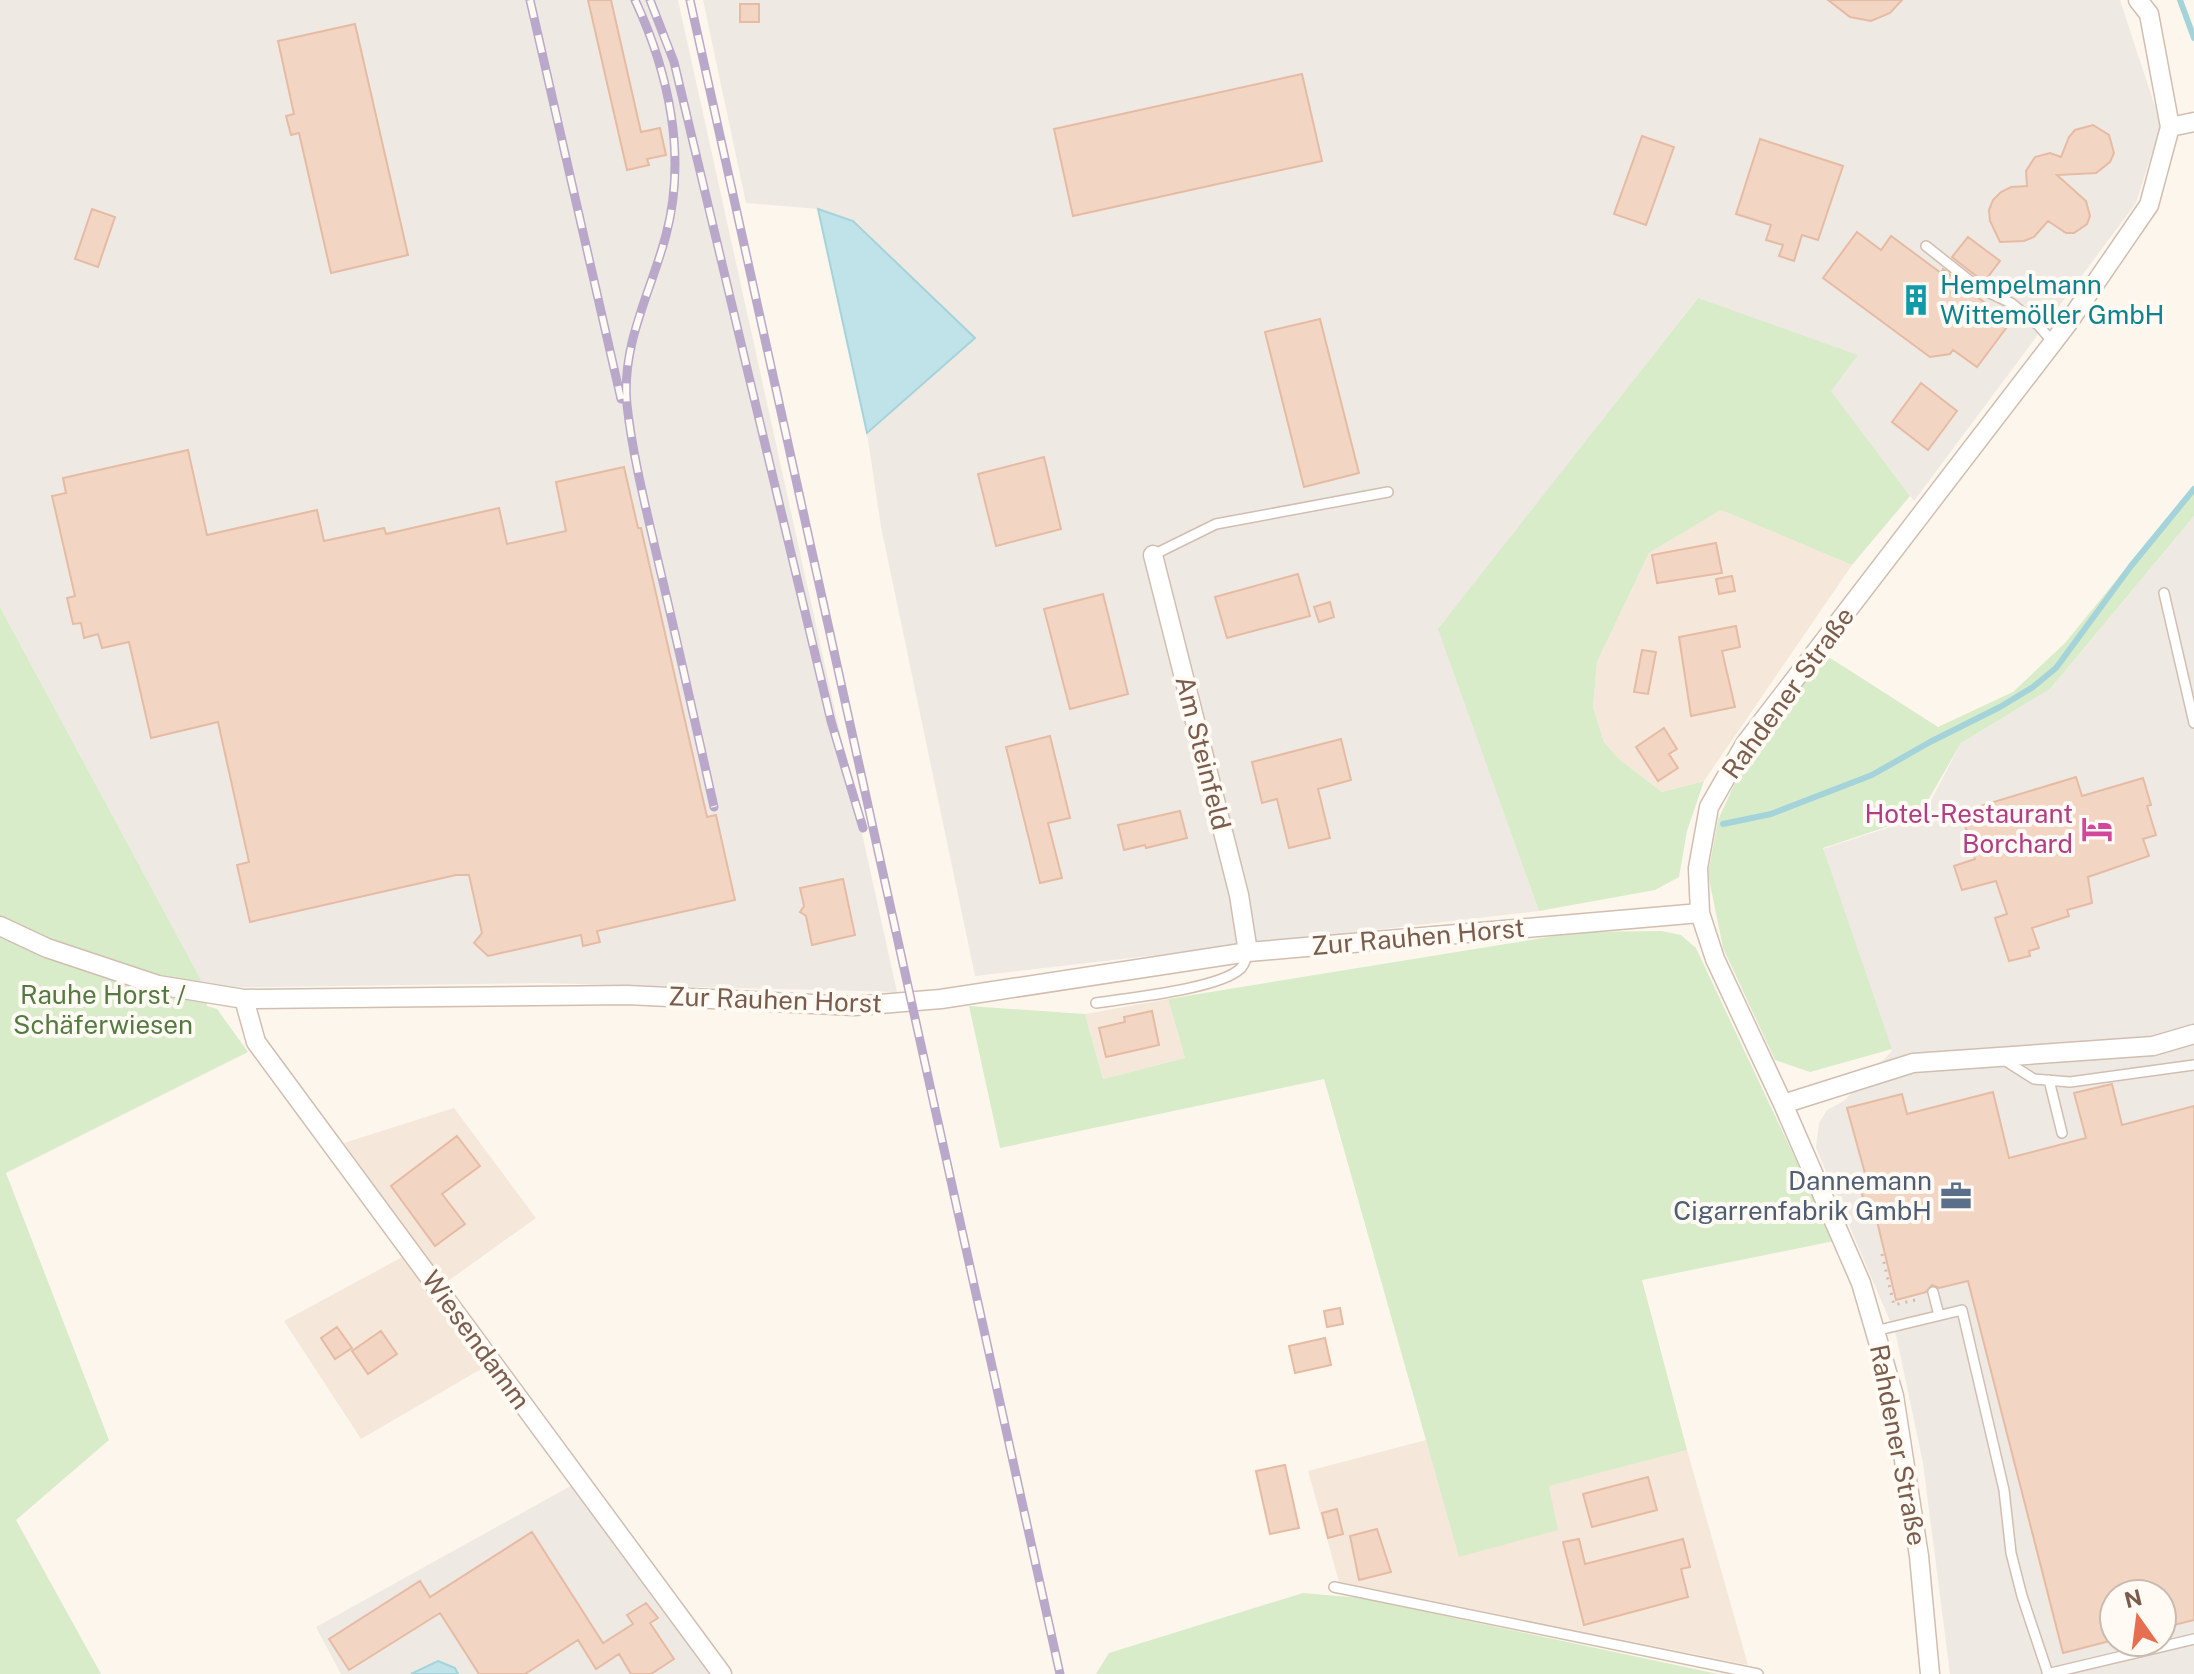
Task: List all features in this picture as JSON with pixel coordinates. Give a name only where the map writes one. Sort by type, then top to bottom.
[{"type":"street","points":[[2138,0],[2149,14],[2170,127],[2194,122]]},
{"type":"street","name":"Rahdener Straße","points":[[1930,1674],[1919,1556],[1894,1396],[1861,1283],[1783,1104],[1715,959],[1700,913],[1698,868],[1709,807],[1745,744],[2053,342],[2149,205],[2170,127]]},
{"type":"street","name":"Am Steinfeld","points":[[1153,555],[1239,895],[1248,952]]},
{"type":"street","name":"Zur Rauhen Horst","points":[[0,926],[47,948],[158,985],[244,999],[627,995],[855,1006],[941,999],[1248,952],[1700,913]]},
{"type":"street","name":"Wiesendamm","points":[[244,999],[256,1042],[722,1674]]},
{"type":"street","points":[[1783,1104],[1913,1063],[2153,1046],[2194,1034]]},
{"type":"lane","points":[[1926,246],[1979,288],[2011,303],[2053,342]]},
{"type":"lane","points":[[1153,555],[1216,524],[1388,492]]},
{"type":"lane","points":[[2164,593],[2194,723]]},
{"type":"lane","points":[[1096,1003],[1228,977],[1243,967],[1248,952]]},
{"type":"lane","points":[[2000,1057],[2034,1079],[2070,1082],[2194,1065]]},
{"type":"lane","points":[[2049,1080],[2062,1133]]},
{"type":"lane","points":[[1933,1292],[1939,1315]]},
{"type":"lane","points":[[1875,1331],[1962,1310],[2004,1490],[2015,1568],[2048,1674],[2194,1639]]},
{"type":"lane","points":[[1334,1587],[1758,1674]]},
{"type":"path","points":[[1882,1254],[1894,1305],[1919,1299],[1921,1307]]},
{"type":"shaded area","points":[[0,0],[678,0],[897,992],[541,983],[202,988],[200,978],[0,607]]},
{"type":"shaded area","points":[[703,0],[2120,0],[2161,125],[2136,203],[1914,501],[1830,391],[1857,355],[1697,299],[1439,629],[1539,911],[975,976],[881,527],[867,433],[975,337],[853,221],[818,209],[746,203]]},
{"type":"shaded area","points":[[1721,510],[1852,565],[1704,781],[1662,792],[1619,759],[1604,742],[1593,707],[1597,662],[1649,553]]},
{"type":"shaded area","points":[[2194,516],[2194,1674],[1950,1674],[1923,1463],[1896,1335],[1816,1148],[1819,1123],[1827,1110],[1844,1101],[1892,1051],[1823,849],[1923,816],[1961,743],[2050,689]]},
{"type":"shaded area","points":[[1168,999],[1185,1058],[1103,1079],[1085,1014]]},
{"type":"shaded area","points":[[454,1108],[536,1218],[434,1291],[488,1365],[361,1439],[284,1321],[419,1248],[344,1143]]},
{"type":"shaded area","points":[[1426,1440],[1460,1557],[1548,1486],[1687,1450],[1748,1665],[1339,1582],[1308,1471]]},
{"type":"shaded area","points":[[576,1483],[715,1674],[341,1674],[316,1627]]},
{"type":"green space","points":[[1698,298],[1858,355],[1831,391],[1910,496],[1852,565],[1721,510],[1649,553],[1597,662],[1593,707],[1604,742],[1619,759],[1662,792],[1704,781],[1687,831],[1679,877],[1655,890],[1539,911],[1438,629]]},
{"type":"green space","points":[[2194,485],[2194,516],[2050,689],[1961,743],[1919,816],[1823,848],[1892,1049],[1810,1072],[1775,1060],[1723,948],[1708,874],[1718,820],[1745,761],[1824,654],[1938,727],[2013,692],[2065,643]]},
{"type":"green space","name":"Rauhe Horst / Schäferwiesen","points":[[0,607],[200,978],[207,1006],[217,1009],[248,1052],[6,1173],[109,1440],[16,1520],[101,1674],[0,1674]]},
{"type":"green space","points":[[1661,931],[1681,935],[1696,948],[1834,1241],[1642,1280],[1687,1450],[1549,1486],[1558,1530],[1459,1557],[1324,1079],[1000,1148],[969,1006],[1085,1014],[1103,1079],[1185,1058],[1168,999],[1579,932]]},
{"type":"green space","points":[[1303,1593],[1361,1598],[1718,1674],[1096,1674],[1109,1653]]},
{"type":"water","points":[[818,209],[853,221],[975,338],[867,433]]},
{"type":"water","points":[[438,1661],[455,1668],[458,1674],[411,1674]]},
{"type":"building","points":[[588,0],[611,0],[641,132],[660,128],[666,155],[647,159],[649,165],[627,170]]},
{"type":"building","points":[[1828,0],[1902,0],[1890,13],[1871,21],[1850,17]]},
{"type":"building","points":[[740,4],[759,4],[759,22],[740,22]]},
{"type":"building","points":[[355,24],[408,255],[331,273],[299,133],[291,135],[286,116],[294,114],[278,41]]},
{"type":"building","points":[[1302,74],[1322,161],[1073,216],[1054,129]]},
{"type":"building","points":[[2093,125],[2109,135],[2114,153],[2110,162],[2096,173],[2057,175],[2086,201],[2090,216],[2087,224],[2074,233],[2066,233],[2048,221],[2034,237],[2024,241],[2000,242],[1990,221],[1989,210],[1993,200],[2011,187],[2027,186],[2026,171],[2035,157],[2050,153],[2061,157],[2075,130]]},
{"type":"building","points":[[1642,136],[1674,147],[1646,225],[1614,214]]},
{"type":"building","points":[[1760,139],[1843,166],[1818,240],[1802,235],[1794,261],[1779,256],[1783,245],[1766,240],[1771,225],[1736,214]]},
{"type":"building","points":[[92,209],[115,217],[98,267],[75,259]]},
{"type":"building","name":"Hempelmann Wittemöller GmbH","points":[[1857,232],[1881,250],[1891,236],[1941,273],[1943,269],[2010,323],[1977,367],[1953,350],[1950,354],[1930,357],[1823,278]]},
{"type":"building","points":[[1968,237],[2000,261],[1984,282],[1952,257]]},
{"type":"building","points":[[1320,319],[1359,473],[1304,487],[1265,332]]},
{"type":"building","points":[[1921,383],[1957,411],[1928,450],[1892,422]]},
{"type":"building","points":[[188,450],[207,535],[317,510],[324,541],[384,528],[386,534],[499,508],[507,544],[566,531],[556,482],[624,467],[638,528],[641,528],[707,817],[716,815],[735,900],[597,931],[600,942],[583,946],[581,935],[488,956],[474,943],[482,933],[469,875],[456,875],[250,922],[237,865],[249,862],[218,722],[151,738],[129,642],[102,648],[98,634],[84,638],[81,623],[73,624],[67,598],[75,596],[52,496],[66,493],[63,478]]},
{"type":"building","points":[[1044,457],[1061,529],[996,546],[978,474]]},
{"type":"building","points":[[1716,543],[1722,573],[1657,583],[1652,555]]},
{"type":"building","points":[[1298,574],[1310,616],[1227,638],[1215,597]]},
{"type":"building","points":[[1732,576],[1735,591],[1719,594],[1716,579]]},
{"type":"building","points":[[1103,594],[1128,694],[1070,709],[1044,609]]},
{"type":"building","points":[[1330,602],[1334,617],[1319,622],[1314,607]]},
{"type":"building","points":[[1736,626],[1740,647],[1722,651],[1735,707],[1691,716],[1679,637]]},
{"type":"building","points":[[1642,650],[1656,652],[1648,694],[1634,692]]},
{"type":"building","points":[[1664,728],[1677,749],[1669,754],[1678,768],[1658,781],[1636,747]]},
{"type":"building","points":[[1050,736],[1070,818],[1048,823],[1062,878],[1040,883],[1006,747]]},
{"type":"building","points":[[1341,739],[1351,780],[1318,789],[1330,838],[1289,848],[1277,799],[1262,803],[1252,762]]},
{"type":"building","points":[[2076,777],[2082,796],[2143,778],[2156,835],[2143,839],[2149,856],[2088,877],[2092,903],[2067,910],[2069,916],[2032,928],[2039,948],[2029,951],[2030,956],[2009,961],[1995,918],[2007,914],[1996,881],[1962,890],[1954,866],[1975,859],[1961,812]]},
{"type":"building","points":[[1180,811],[1187,838],[1124,850],[1118,825]]},
{"type":"building","points":[[843,879],[855,935],[812,945],[806,916],[800,912],[804,906],[800,888]]},
{"type":"building","points":[[1152,1011],[1159,1045],[1106,1057],[1099,1028],[1125,1022],[1124,1017]]},
{"type":"building","points":[[2112,1084],[2122,1125],[2194,1106],[2194,1620],[2178,1624],[2178,1578],[2098,1578],[2098,1644],[2063,1653],[1968,1281],[1939,1288],[1932,1285],[1926,1292],[1896,1300],[1877,1221],[1869,1223],[1861,1190],[1869,1188],[1847,1108],[1902,1094],[1907,1114],[1993,1092],[2009,1158],[2086,1138],[2074,1093]]},
{"type":"building","points":[[457,1136],[480,1166],[442,1194],[465,1224],[435,1246],[391,1186]]},
{"type":"building","points":[[1340,1308],[1343,1324],[1327,1327],[1324,1311]]},
{"type":"building","points":[[337,1327],[352,1348],[335,1359],[321,1338]]},
{"type":"building","points":[[381,1331],[397,1354],[368,1374],[352,1351]]},
{"type":"building","points":[[1325,1338],[1331,1365],[1295,1373],[1289,1346]]},
{"type":"building","points":[[1285,1465],[1299,1528],[1270,1534],[1256,1471]]},
{"type":"building","points":[[1648,1477],[1657,1510],[1592,1527],[1583,1494]]},
{"type":"building","points":[[1337,1509],[1343,1534],[1328,1538],[1322,1513]]},
{"type":"building","points":[[1377,1529],[1391,1572],[1359,1580],[1350,1536]]},
{"type":"building","points":[[532,1532],[603,1643],[633,1624],[627,1615],[646,1603],[658,1618],[650,1623],[674,1659],[651,1674],[631,1674],[619,1654],[596,1669],[578,1640],[525,1674],[479,1674],[440,1613],[349,1670],[329,1639],[420,1581],[430,1597]]},
{"type":"building","points":[[1579,1539],[1585,1564],[1683,1539],[1690,1567],[1681,1569],[1688,1597],[1584,1625],[1563,1542]]},
{"type":"waterway","points":[[2180,0],[2194,38]]},
{"type":"waterway","points":[[1723,824],[1771,814],[1872,775],[2033,687],[2056,668],[2131,566],[2194,489]]},
{"type":"railway","points":[[530,0],[621,399]]},
{"type":"railway","points":[[635,0],[665,86],[671,115],[675,175],[666,235],[628,361],[627,405],[641,485],[714,807]]},
{"type":"railway","points":[[650,0],[674,62],[831,721],[863,828]]},
{"type":"railway","points":[[690,0],[1060,1674]]},
{"type":"place","name":"Hempelmann Wittemöller GmbH","points":[[1916,300]]},
{"type":"place","name":"Hotel-Restaurant Borchard","points":[[2097,829]]},
{"type":"place","name":"Dannemann Cigarrenfabrik GmbH","points":[[1956,1196]]}]
